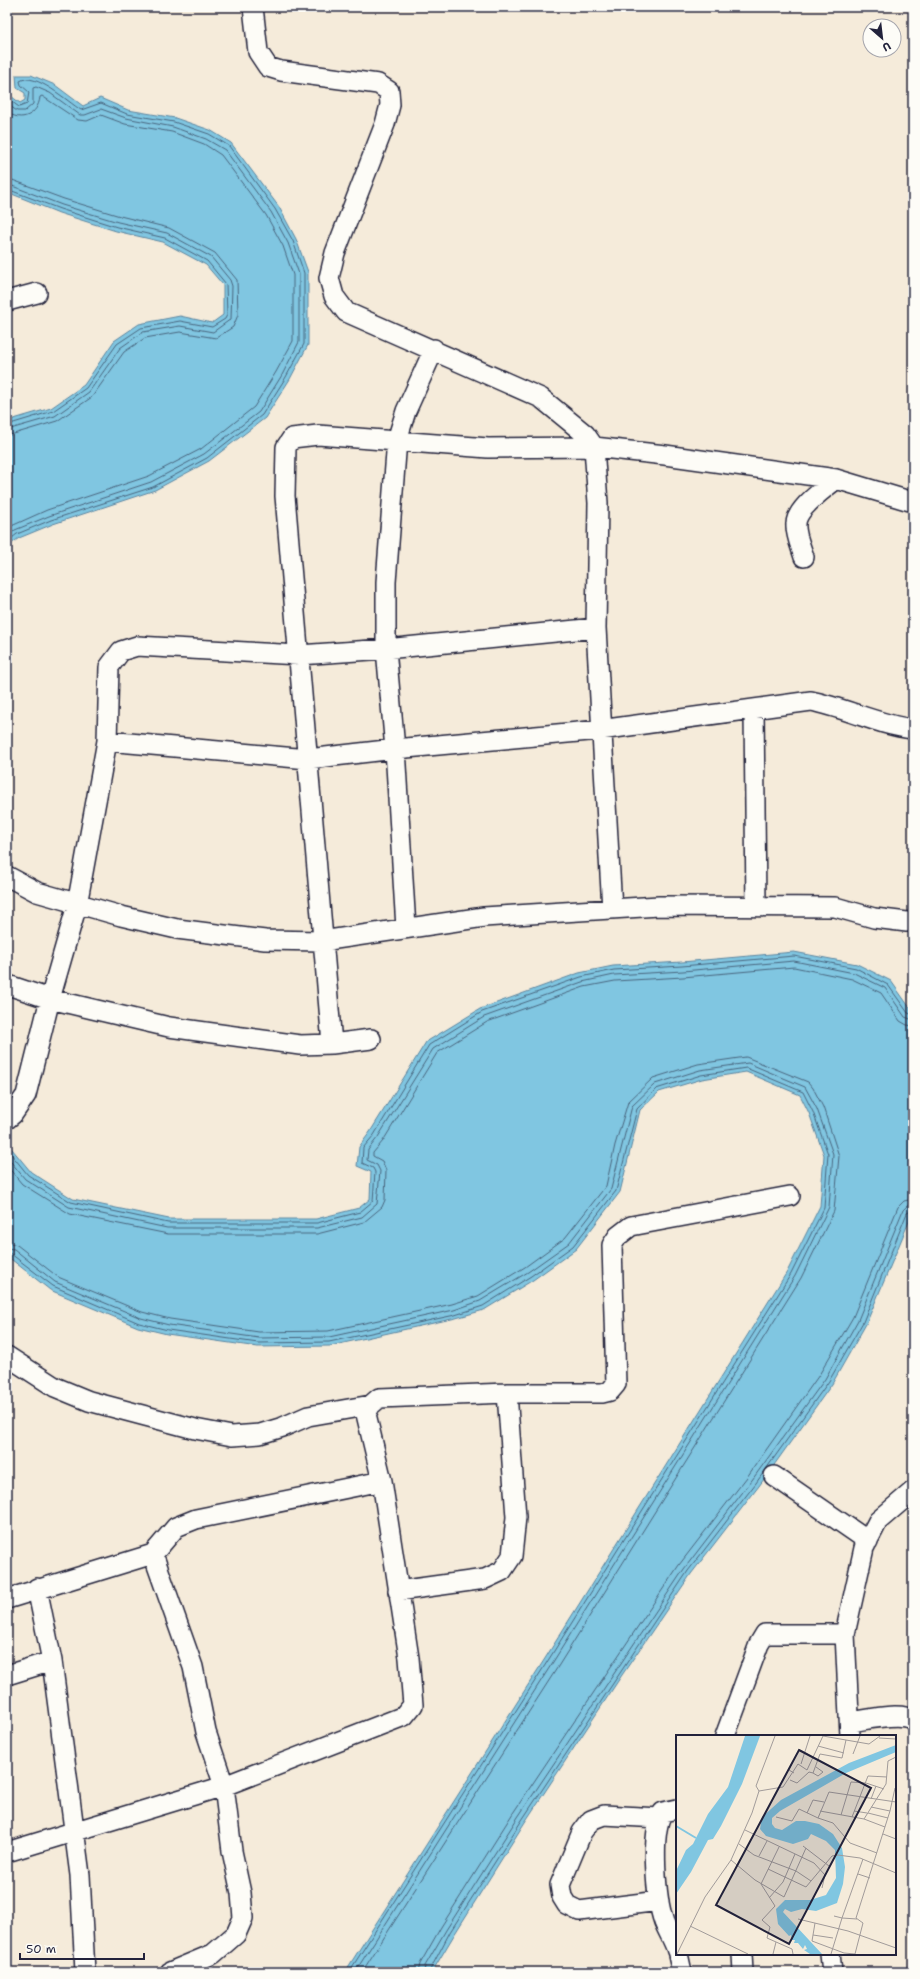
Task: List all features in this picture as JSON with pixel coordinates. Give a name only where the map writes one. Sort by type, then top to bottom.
[{"type":"street","points":[[253,7],[258,52],[268,67],[281,71],[378,84],[389,91],[390,105],[385,124],[335,253],[329,278],[334,296],[346,312],[434,349],[541,398],[585,434],[594,447],[598,503],[596,628],[600,730],[607,812],[612,909]]},
{"type":"street","points":[[7,301],[36,293]]},
{"type":"street","points":[[406,928],[395,749],[386,649],[386,582],[397,440],[406,411],[434,349]]},
{"type":"street","points":[[332,1044],[285,496],[286,447],[292,438],[318,435],[488,448],[594,447],[836,479],[913,502]]},
{"type":"street","points":[[804,557],[796,525],[797,517],[802,509],[836,479]]},
{"type":"street","points":[[10,1116],[26,1095],[50,999],[77,904],[107,740],[109,667],[121,651],[137,646],[299,655],[386,649],[596,628]]},
{"type":"street","points":[[107,740],[308,759],[395,749],[600,730],[811,701],[834,706],[900,728],[913,729]]},
{"type":"street","points":[[754,709],[756,906]]},
{"type":"street","points":[[7,876],[37,892],[77,904],[177,929],[264,940],[322,941],[484,917],[659,906],[835,907],[874,918],[907,922],[913,921]]},
{"type":"street","points":[[8,985],[50,999],[169,1027],[300,1045],[332,1044],[371,1039]]},
{"type":"street","points":[[7,1852],[74,1833],[224,1786],[404,1716],[413,1705],[409,1658],[382,1481],[366,1414],[371,1405],[379,1398],[507,1393],[602,1394],[610,1391],[616,1384],[612,1245],[618,1236],[631,1226],[790,1196]]},
{"type":"street","points":[[7,1356],[55,1387],[89,1401],[195,1429],[232,1436],[260,1434],[283,1427],[308,1416],[371,1405]]},
{"type":"street","points":[[398,1591],[485,1579],[502,1571],[512,1556],[516,1517],[507,1393]]},
{"type":"street","points":[[774,1476],[868,1541]]},
{"type":"street","points":[[7,1599],[37,1588],[153,1554],[176,1527],[196,1519],[382,1481]]},
{"type":"street","points":[[913,1491],[878,1521],[864,1548],[845,1634],[850,1729],[896,1716],[906,1716],[913,1720]]},
{"type":"street","points":[[153,1554],[193,1667],[206,1732],[224,1786],[232,1851],[241,1893],[242,1918],[236,1934],[212,1954],[170,1972]]},
{"type":"street","points":[[37,1588],[52,1661],[80,1875],[85,1972]]},
{"type":"street","points":[[725,1735],[759,1644],[765,1634],[845,1634]]},
{"type":"street","points":[[7,1675],[52,1661]]},
{"type":"street","points":[[676,1809],[663,1812],[659,1818],[655,1858],[659,1901],[664,1922],[676,1949]]},
{"type":"street","points":[[659,1818],[604,1815],[591,1820],[582,1832],[560,1885],[562,1896],[567,1905],[579,1911],[659,1901]]},
{"type":"street","points":[[678,1955],[682,1972]]},
{"type":"street","points":[[742,1955],[743,1972]]},
{"type":"street","points":[[830,1955],[832,1972]]},
{"type":"water","points":[[16,75],[31,75],[55,85],[83,106],[100,98],[128,110],[175,118],[210,130],[231,143],[279,207],[296,239],[308,272],[308,345],[290,379],[265,418],[209,461],[155,490],[53,524],[19,538],[7,547],[7,421],[51,408],[84,385],[114,341],[139,324],[180,316],[212,323],[223,315],[223,285],[206,265],[163,242],[116,231],[59,213],[7,192],[7,93],[20,103],[25,100],[25,93],[17,88]]},
{"type":"water","points":[[794,952],[857,964],[891,981],[910,1008],[913,1015],[913,1208],[908,1224],[866,1324],[832,1384],[759,1486],[691,1574],[622,1675],[525,1822],[432,1972],[345,1972],[546,1657],[787,1272],[820,1206],[824,1155],[809,1113],[800,1095],[746,1072],[702,1079],[659,1092],[640,1110],[620,1192],[576,1249],[533,1280],[484,1310],[456,1318],[330,1346],[258,1347],[167,1334],[138,1327],[50,1290],[7,1256],[7,1143],[31,1172],[73,1199],[169,1219],[316,1219],[359,1208],[370,1199],[371,1172],[357,1166],[359,1147],[370,1132],[426,1042],[480,1009],[579,973],[613,966],[682,962]]}]
